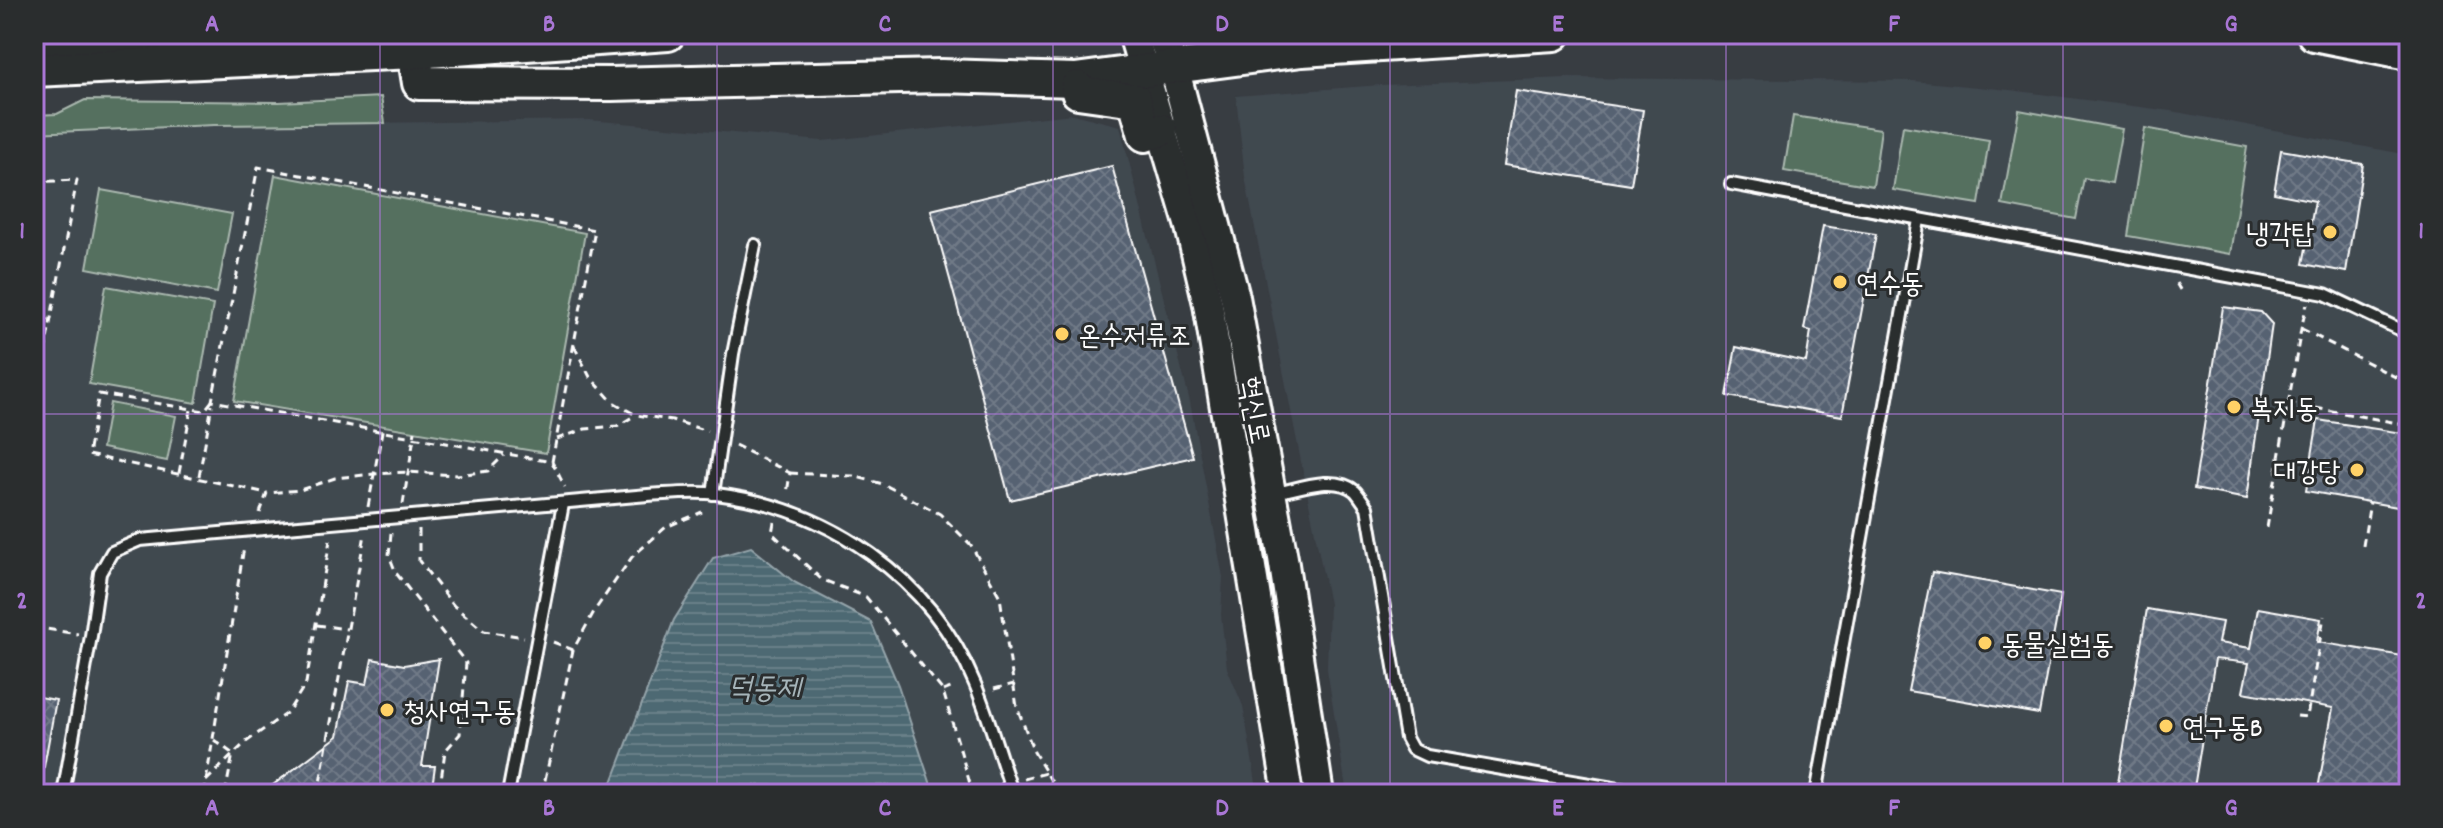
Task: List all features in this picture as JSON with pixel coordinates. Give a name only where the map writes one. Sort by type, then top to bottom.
[{"type":"highway","points":[[34,40],[234,34]]},
{"type":"highway","points":[[34,70],[414,52],[668,34]]},
{"type":"highway","points":[[414,52],[419,83],[611,84],[941,76],[1075,80],[1302,50],[1554,34]]},
{"type":"highway","points":[[2314,34],[2409,53]]},
{"type":"highway","points":[[1075,80],[1078,92],[1135,100],[1145,135],[1161,130]]},
{"type":"main road","name":"혁신로","points":[[1133,34],[1160,70],[1235,297],[1271,494],[1319,794]]},
{"type":"main road","name":"혁신로","points":[[1161,34],[1161,130],[1190,227],[1208,304],[1288,794]]},
{"type":"lane","points":[[1731,184],[2325,294],[2409,334]]},
{"type":"lane","points":[[1816,794],[1919,220]]},
{"type":"lane","points":[[713,494],[733,354],[755,245]]},
{"type":"lane","points":[[1240,500],[1340,483],[1354,490],[1367,507],[1406,738],[1412,749],[1427,756],[1648,794]]},
{"type":"lane","points":[[63,794],[100,573],[112,552],[140,540],[648,495],[713,494],[768,503],[813,519],[856,542],[902,579],[947,631],[974,682],[1013,794]]},
{"type":"lane","points":[[508,794],[563,504]]},
{"type":"path","points":[[34,106],[43,106]]},
{"type":"path","points":[[199,478],[258,167],[595,230],[552,462],[565,487]]},
{"type":"path","points":[[34,182],[77,180],[34,409]]},
{"type":"path","points":[[2175,282],[2182,293]]},
{"type":"path","points":[[2267,528],[2307,304]]},
{"type":"path","points":[[34,317],[49,320]]},
{"type":"path","points":[[2301,329],[2409,384]]},
{"type":"path","points":[[574,346],[590,377],[613,402],[636,415],[672,420],[721,437],[790,473],[853,476],[883,484],[940,514],[971,545],[1000,597],[1023,722],[1034,752],[1059,794]]},
{"type":"path","points":[[212,401],[204,411],[99,394],[88,455],[267,493],[300,490],[335,478],[374,474],[408,472],[457,475],[488,471],[505,454]]},
{"type":"path","points":[[212,401],[552,462]]},
{"type":"path","points":[[2288,403],[2409,425]]},
{"type":"path","points":[[179,473],[192,409]]},
{"type":"path","points":[[557,439],[585,429],[617,426],[636,415]]},
{"type":"path","points":[[368,507],[383,426]]},
{"type":"path","points":[[403,504],[415,431]]},
{"type":"path","points":[[787,494],[790,473]]},
{"type":"path","points":[[258,517],[267,493]]},
{"type":"path","points":[[2363,546],[2370,502]]},
{"type":"path","points":[[526,791],[542,793],[573,650],[595,610],[632,557],[666,527],[702,512]]},
{"type":"path","points":[[774,522],[772,533],[821,579],[866,597],[943,691],[973,794]]},
{"type":"path","points":[[419,528],[419,561],[454,606],[484,631],[524,637]]},
{"type":"path","points":[[391,531],[389,555],[396,573],[466,663],[460,734],[445,751],[439,794]]},
{"type":"path","points":[[318,794],[365,533]]},
{"type":"path","points":[[206,781],[246,742],[288,712],[306,683],[331,536]]},
{"type":"path","points":[[204,794],[245,543]]},
{"type":"path","points":[[2297,716],[2307,717],[2324,616]]},
{"type":"path","points":[[317,625],[347,629]]},
{"type":"path","points":[[34,627],[91,636]]},
{"type":"path","points":[[553,642],[573,650]]},
{"type":"path","points":[[994,689],[1014,684]]},
{"type":"path","points":[[943,691],[956,686]]},
{"type":"path","points":[[213,739],[233,754]]},
{"type":"path","points":[[225,794],[233,754]]},
{"type":"path","points":[[1024,779],[1046,773]]},
{"type":"shaded area","points":[[1567,78],[1913,81],[2171,111],[2409,155],[2409,794],[1347,794],[1327,669],[1329,604],[1245,177],[1236,96],[1381,85]]},
{"type":"shaded area","points":[[1073,114],[1120,126],[1190,402],[1223,577],[1221,615],[1227,668],[1243,706],[1258,794],[34,794],[34,133],[214,125],[589,120],[822,141]]},
{"type":"green space","points":[[381,97],[385,123],[214,125],[34,133],[34,115],[57,114],[85,100],[279,102]]},
{"type":"green space","points":[[2019,110],[2122,129],[2112,183],[2084,178],[2076,219],[2002,205]]},
{"type":"green space","points":[[1793,116],[1881,129],[1873,186],[1784,171]]},
{"type":"green space","points":[[1903,126],[1989,140],[1979,204],[1893,190]]},
{"type":"green space","points":[[2145,128],[2247,147],[2230,254],[2128,236]]},
{"type":"green space","points":[[275,175],[585,233],[546,453],[234,401]]},
{"type":"green space","points":[[101,190],[232,214],[217,293],[87,268]]},
{"type":"green space","points":[[106,286],[213,305],[196,403],[89,384]]},
{"type":"green space","points":[[110,403],[176,416],[167,461],[102,448]]},
{"type":"water","name":"덕동제","points":[[751,547],[794,582],[871,622],[898,685],[934,794],[611,794],[611,785],[674,620],[713,558]]},
{"type":"building","points":[[1516,91],[1643,110],[1631,185],[1504,165]]},
{"type":"building","name":"냉각탑","points":[[2281,150],[2363,164],[2346,272],[2303,264],[2315,201],[2274,193]]},
{"type":"building","name":"온수저류조","points":[[1112,166],[1193,457],[1010,500],[931,210]]},
{"type":"building","name":"연수동","points":[[1823,226],[1876,234],[1842,416],[1727,396],[1736,347],[1806,362],[1811,331],[1804,329]]},
{"type":"building","name":"복지동","points":[[2223,307],[2261,312],[2272,324],[2247,499],[2194,489]]},
{"type":"building","name":"대강당","points":[[2318,420],[2409,434],[2409,509],[2306,491]]},
{"type":"building","name":"동물실험동","points":[[1932,572],[2061,595],[2039,714],[1908,691]]},
{"type":"building","points":[[2258,608],[2321,619],[2317,642],[2409,657],[2409,794],[2317,794],[2333,708],[2243,692],[2249,663],[2215,659],[2193,794],[2116,794],[2147,609],[2222,622],[2218,643],[2251,648]]},
{"type":"building","name":"청사연구동","points":[[372,659],[404,665],[439,659],[422,766],[435,766],[431,794],[261,794],[338,736],[349,681],[367,684]]},
{"type":"building","points":[[34,696],[56,700],[42,778],[34,777]]},
{"type":"place","name":"냉각탑","points":[[2330,232]]},
{"type":"place","name":"연수동","points":[[1840,282]]},
{"type":"place","name":"온수저류조","points":[[1062,334]]},
{"type":"place","name":"복지동","points":[[2234,407]]},
{"type":"place","name":"대강당","points":[[2357,470]]},
{"type":"place","name":"동물실험동","points":[[1985,643]]},
{"type":"place","name":"청사연구동","points":[[387,710]]},
{"type":"place","name":"연구동B","points":[[2166,726]]}]
